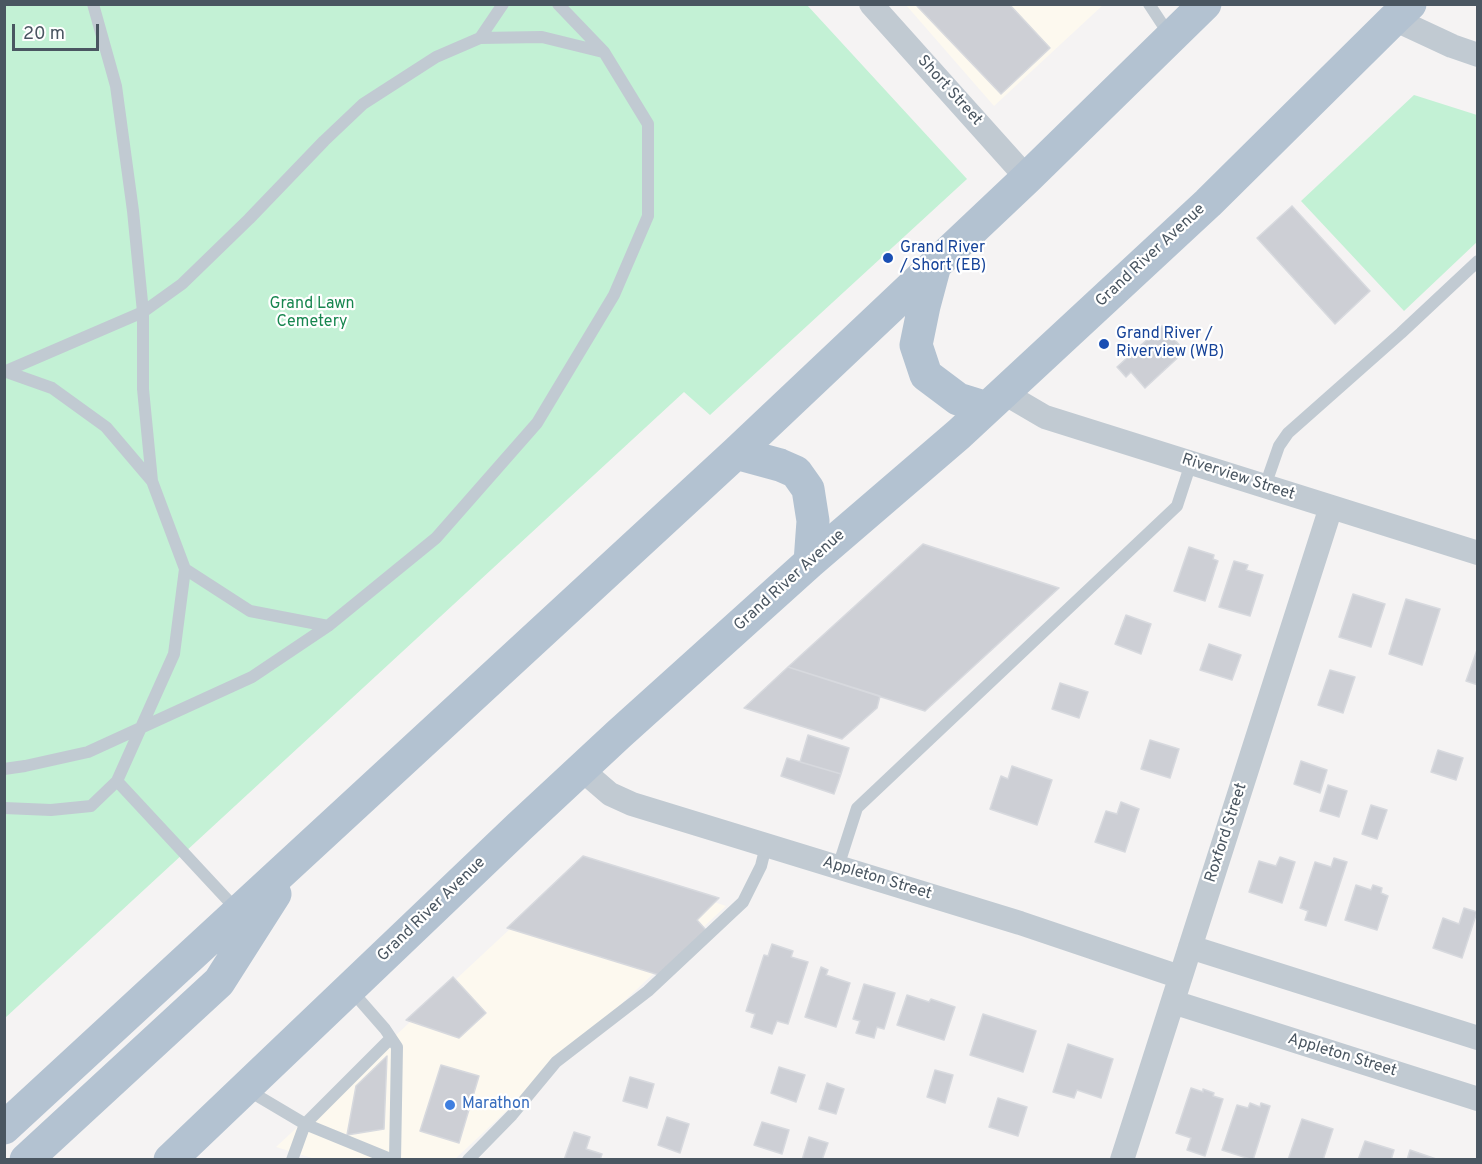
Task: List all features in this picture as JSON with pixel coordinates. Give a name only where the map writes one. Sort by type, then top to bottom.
[{"type":"main road","points":[[4,1128],[736,453],[1027,178],[1205,4]]},
{"type":"main road","name":"Grand River Avenue","points":[[170,1160],[581,769],[810,562],[959,434],[1208,203],[1402,12]]},
{"type":"main road","points":[[935,265],[915,345],[926,375],[958,399],[995,401]]},
{"type":"main road","points":[[736,453],[780,465],[796,472],[808,489],[813,521],[810,562]]},
{"type":"main road","points":[[26,1160],[219,982],[300,855]]},
{"type":"street","name":"Short Street","points":[[871,4],[1027,178]]},
{"type":"street","points":[[1402,12],[1452,46],[1478,55]]},
{"type":"street","name":"Riverview Street","points":[[995,401],[1478,553]]},
{"type":"street","name":"Roxford Street","points":[[1122,1160],[1331,507]]},
{"type":"street","name":"Appleton Street","points":[[581,769],[610,794],[632,804],[1031,927],[1180,977]]},
{"type":"street","points":[[1190,948],[1478,1038]]},
{"type":"street","name":"Appleton Street","points":[[1173,1002],[1478,1099]]},
{"type":"lane","points":[[4,808],[51,810],[91,806],[117,781],[174,654],[185,569],[152,481],[143,389],[143,312],[133,211],[116,86],[93,4]]},
{"type":"lane","points":[[480,38],[503,4]]},
{"type":"lane","points":[[4,769],[88,752],[252,677],[328,626],[436,538],[537,423],[614,296],[648,216],[648,124],[604,52],[558,4]]},
{"type":"lane","points":[[1149,4],[1171,37]]},
{"type":"lane","points":[[5,371],[143,312],[182,284],[363,104],[436,57],[480,38],[542,37],[604,52]]},
{"type":"lane","points":[[1265,486],[1279,446],[1288,433],[1478,261]]},
{"type":"lane","points":[[5,371],[52,388],[106,427],[152,481]]},
{"type":"lane","points":[[838,867],[857,808],[1177,506],[1191,463]]},
{"type":"lane","points":[[185,569],[250,611],[328,626]]},
{"type":"lane","points":[[117,781],[239,912]]},
{"type":"lane","points":[[468,1160],[512,1115],[555,1062],[648,992],[743,902],[761,866],[766,846]]},
{"type":"lane","points":[[245,1088],[305,1124],[394,1160],[397,1047],[385,1029],[350,988]]},
{"type":"lane","points":[[292,1160],[305,1124],[391,1038]]},
{"type":"shaded area","points":[[906,5],[1103,5],[994,106]]},
{"type":"shaded area","points":[[585,859],[726,906],[455,1159],[315,1159],[276,1147]]},
{"type":"green space","name":"Grand Lawn Cemetery","points":[[5,5],[807,5],[967,179],[710,415],[684,392],[5,1018]]},
{"type":"green space","points":[[1414,95],[1477,115],[1478,241],[1404,311],[1301,201]]},
{"type":"building","points":[[918,4],[1009,4],[1050,48],[1001,94],[917,6]]},
{"type":"building","points":[[1292,206],[1370,291],[1335,324],[1257,238]]},
{"type":"building","points":[[1162,326],[1185,351],[1145,388],[1131,372],[1126,377],[1117,367]]},
{"type":"building","points":[[923,544],[1059,588],[925,711],[788,667]]},
{"type":"building","points":[[1189,547],[1214,555],[1213,559],[1218,561],[1205,601],[1174,591]]},
{"type":"building","points":[[1234,561],[1248,565],[1246,570],[1263,575],[1250,616],[1219,607]]},
{"type":"building","points":[[1353,594],[1385,604],[1371,647],[1339,637]]},
{"type":"building","points":[[1406,599],[1440,609],[1422,665],[1389,654]]},
{"type":"building","points":[[1126,615],[1151,624],[1141,654],[1115,644]]},
{"type":"building","points":[[1209,644],[1241,655],[1232,680],[1200,670]]},
{"type":"building","points":[[1478,647],[1478,685],[1466,681]]},
{"type":"building","points":[[788,667],[880,696],[877,708],[842,739],[744,708]]},
{"type":"building","points":[[1330,670],[1355,677],[1343,713],[1318,705]]},
{"type":"building","points":[[1060,683],[1088,692],[1079,718],[1052,709]]},
{"type":"building","points":[[808,735],[849,748],[841,774],[800,762]]},
{"type":"building","points":[[1150,740],[1179,749],[1170,778],[1141,769]]},
{"type":"building","points":[[1438,750],[1463,758],[1456,780],[1431,772]]},
{"type":"building","points":[[787,758],[841,774],[834,794],[781,776]]},
{"type":"building","points":[[1301,761],[1327,770],[1320,793],[1294,784]]},
{"type":"building","points":[[1012,766],[1052,780],[1037,825],[990,809],[1001,776],[1008,779]]},
{"type":"building","points":[[1328,785],[1347,791],[1339,817],[1320,811]]},
{"type":"building","points":[[1121,802],[1139,809],[1125,852],[1095,842],[1106,811],[1117,814]]},
{"type":"building","points":[[1371,805],[1387,810],[1377,839],[1362,834]]},
{"type":"building","points":[[583,856],[719,898],[697,920],[706,930],[659,975],[507,928]]},
{"type":"building","points":[[1280,857],[1295,862],[1282,903],[1249,892],[1259,861],[1276,866]]},
{"type":"building","points":[[1334,858],[1347,862],[1326,926],[1305,920],[1308,911],[1300,908],[1315,862],[1331,867]]},
{"type":"building","points":[[1356,885],[1371,890],[1373,885],[1382,888],[1381,893],[1388,896],[1377,930],[1345,920]]},
{"type":"building","points":[[1464,908],[1477,912],[1462,958],[1433,948],[1443,918],[1459,924]]},
{"type":"building","points":[[772,944],[793,951],[791,957],[808,962],[788,1024],[777,1021],[772,1034],[751,1027],[755,1014],[746,1011],[764,955],[768,956]]},
{"type":"building","points":[[821,967],[828,970],[826,975],[850,983],[836,1027],[805,1017]]},
{"type":"building","points":[[453,977],[486,1013],[459,1038],[406,1020]]},
{"type":"building","points":[[864,984],[895,993],[884,1029],[877,1027],[874,1038],[856,1033],[860,1021],[853,1019]]},
{"type":"building","points":[[907,995],[929,1002],[931,999],[955,1007],[944,1040],[897,1025]]},
{"type":"building","points":[[983,1014],[1036,1031],[1023,1072],[970,1055]]},
{"type":"building","points":[[1068,1044],[1113,1059],[1101,1098],[1077,1090],[1074,1098],[1053,1092]]},
{"type":"building","points":[[387,1056],[384,1129],[347,1135],[356,1086]]},
{"type":"building","points":[[441,1065],[479,1076],[459,1143],[420,1131]]},
{"type":"building","points":[[779,1067],[805,1075],[796,1102],[771,1093]]},
{"type":"building","points":[[935,1070],[953,1075],[945,1103],[927,1097]]},
{"type":"building","points":[[630,1077],[654,1084],[647,1108],[623,1101]]},
{"type":"building","points":[[827,1083],[844,1089],[836,1114],[819,1109]]},
{"type":"building","points":[[1191,1088],[1203,1092],[1203,1089],[1223,1099],[1205,1156],[1187,1150],[1191,1138],[1176,1133]]},
{"type":"building","points":[[998,1098],[1027,1107],[1018,1136],[989,1127]]},
{"type":"building","points":[[1250,1103],[1260,1107],[1261,1103],[1270,1106],[1253,1160],[1222,1150],[1237,1105],[1248,1108]]},
{"type":"building","points":[[667,1117],[689,1124],[680,1153],[658,1145]]},
{"type":"building","points":[[1302,1119],[1333,1129],[1323,1160],[1288,1160]]},
{"type":"building","points":[[762,1122],[789,1130],[782,1154],[754,1145]]},
{"type":"building","points":[[574,1132],[590,1137],[586,1149],[602,1154],[600,1160],[564,1160]]},
{"type":"building","points":[[809,1137],[828,1143],[822,1160],[802,1160]]},
{"type":"building","points":[[1365,1141],[1394,1150],[1391,1160],[1358,1160]]},
{"type":"building","points":[[1410,1150],[1439,1160],[1407,1160]]},
{"type":"place","name":"Grand River / Short (EB)","points":[[888,258]]},
{"type":"place","name":"Grand River / Riverview (WB)","points":[[1104,344]]},
{"type":"place","name":"Marathon","points":[[450,1105]]}]
